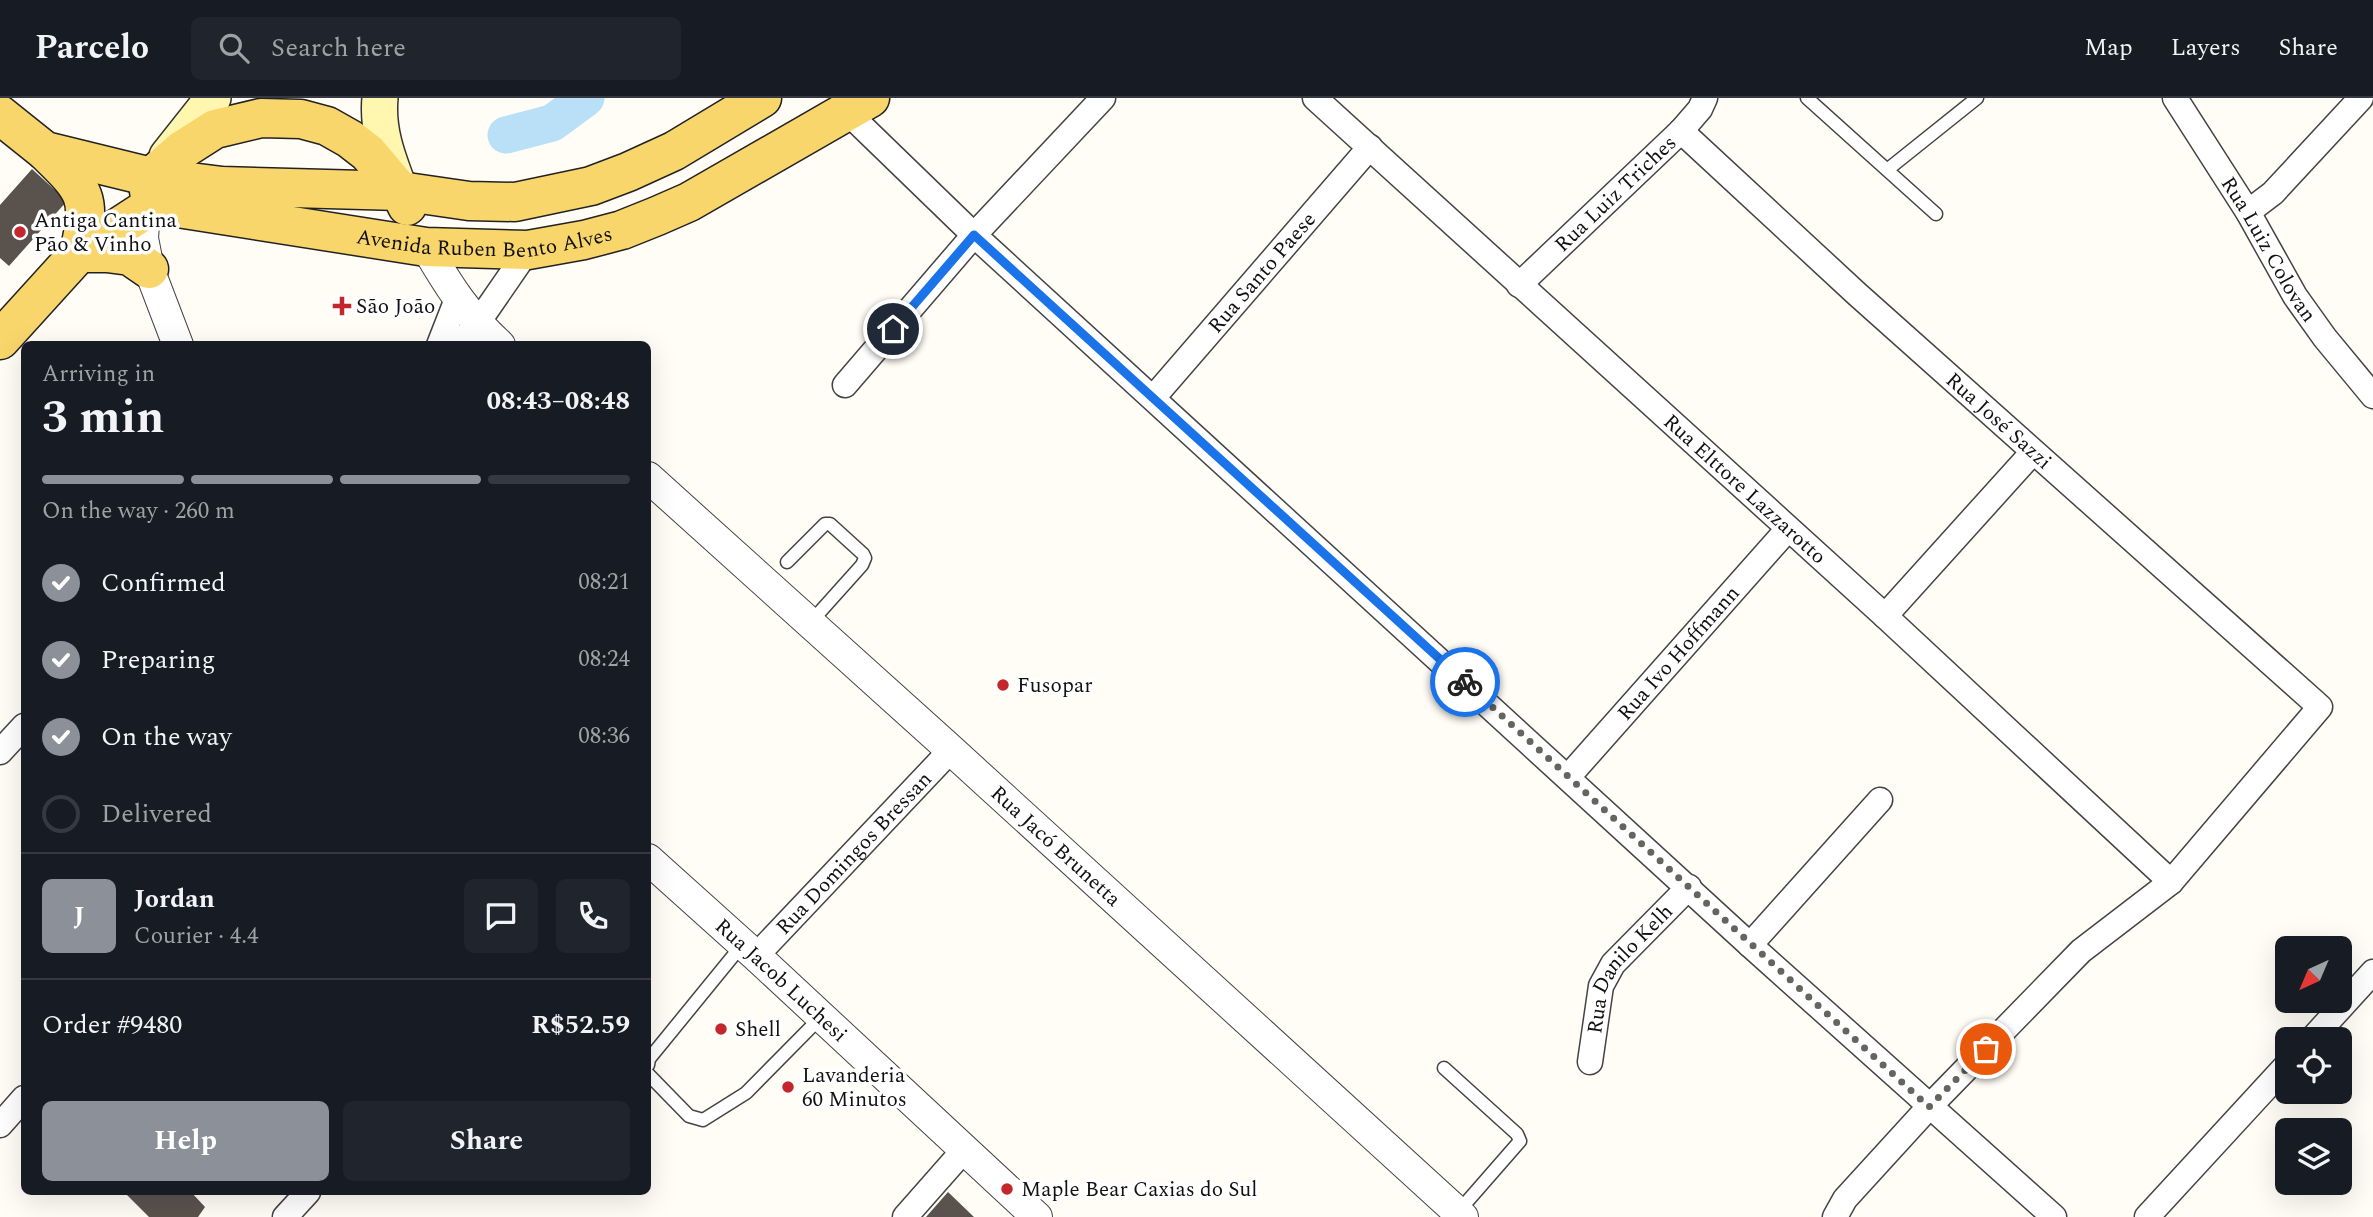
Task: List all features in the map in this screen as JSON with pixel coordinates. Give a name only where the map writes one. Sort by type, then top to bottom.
[{"type":"main road","points":[[148,194],[213,98]]},
{"type":"main road","points":[[0,340],[79,253],[148,194],[182,150],[215,129],[261,118],[313,98]]},
{"type":"main road","points":[[380,98],[378,113],[383,145],[400,191],[426,247]]},
{"type":"main road","name":"Avenida Ruben Bento Alves","points":[[148,194],[222,186],[400,191],[470,201],[515,202],[591,186],[628,173],[674,151],[762,98]]},
{"type":"main road","name":"Avenida Ruben Bento Alves","points":[[0,115],[45,151],[178,208],[426,247],[528,250],[622,230],[689,202],[859,105]]},
{"type":"main road","points":[[261,118],[301,119],[327,126],[368,153],[400,191]]},
{"type":"main road","points":[[45,151],[71,176],[82,192],[87,218],[79,253]]},
{"type":"main road","points":[[79,253],[130,256],[149,269]]},
{"type":"street","points":[[845,385],[974,235],[1103,98]]},
{"type":"street","name":"Rua Elttore Lazzarotto","points":[[1315,98],[1885,616],[2171,882]]},
{"type":"street","name":"Rua Luiz Triches","points":[[1519,285],[1681,131],[1700,109],[1705,98]]},
{"type":"street","name":"Rua Luiz Colovan","points":[[2175,98],[2248,212],[2295,296],[2325,338],[2373,396]]},
{"type":"street","points":[[2248,212],[2273,193],[2361,98]]},
{"type":"street","points":[[859,105],[974,235],[1929,1107],[2054,1217]]},
{"type":"street","name":"Rua José Sazzi","points":[[1681,131],[1857,295],[2320,707],[2171,882]]},
{"type":"street","name":"Rua Santo Paese","points":[[1153,398],[1370,147]]},
{"type":"street","points":[[148,194],[143,238],[149,269],[176,341]]},
{"type":"street","points":[[426,247],[457,299],[467,334]]},
{"type":"street","points":[[467,334],[528,250]]},
{"type":"street","points":[[441,341],[457,299]]},
{"type":"street","points":[[467,334],[488,341]]},
{"type":"street","points":[[1885,616],[2033,452]]},
{"type":"street","name":"Rua Jacó Brunetta","points":[[651,480],[951,750],[1458,1215]]},
{"type":"street","name":"Rua Ivo Hoffmann","points":[[1568,777],[1788,529]]},
{"type":"street","points":[[0,752],[21,729]]},
{"type":"street","name":"Rua Domingos Bressan","points":[[749,950],[951,750]]},
{"type":"street","points":[[1751,945],[1880,800]]},
{"type":"street","name":"Rua Jacob Luchesi","points":[[651,862],[1037,1217]]},
{"type":"street","points":[[1835,1217],[1845,1199],[1929,1107],[2081,951],[2171,882]]},
{"type":"street","name":"Rua Danilo Kelh","points":[[1590,1062],[1601,986],[1613,964],[1689,887]]},
{"type":"street","points":[[2323,1027],[2373,972]]},
{"type":"street","points":[[2147,1217],[2275,1078]]},
{"type":"street","points":[[0,1125],[21,1101]]},
{"type":"street","points":[[905,1217],[964,1150]]},
{"type":"street","points":[[285,1217],[305,1195]]},
{"type":"lane","points":[[1807,98],[1936,214]]},
{"type":"lane","points":[[1887,170],[1977,98]]},
{"type":"lane","points":[[787,562],[825,524],[830,524],[865,558],[862,565],[810,623]]},
{"type":"lane","points":[[651,1057],[749,950]]},
{"type":"lane","points":[[651,1077],[688,1116],[703,1120],[746,1093],[821,1017]]},
{"type":"lane","points":[[1444,1068],[1517,1134],[1520,1141],[1458,1215]]},
{"type":"building","name":"Antiga Cantina Pão & Vinho","points":[[32,169],[67,201],[9,266],[0,258],[0,205]]},
{"type":"building","points":[[948,1192],[974,1217],[926,1217]]},
{"type":"building","points":[[127,1195],[194,1195],[205,1207],[198,1217],[149,1217]]},
{"type":"waterway","points":[[506,135],[552,123],[586,98]]},
{"type":"way so far","points":[[1465,682],[1929,1107],[1986,1049]]},
{"type":"place","name":"Antiga Cantina Pão & Vinho","points":[[20,232]]},
{"type":"place","name":"São João","points":[[342,306]]},
{"type":"place","name":"Fusopar","points":[[1003,685]]},
{"type":"place","name":"Shell","points":[[721,1029]]},
{"type":"place","name":"Lavanderia 60 Minutos","points":[[788,1087]]},
{"type":"place","name":"Maple Bear Caxias do Sul","points":[[1007,1189]]},
{"type":"route","points":[[893,329],[974,235],[1465,682]]}]
